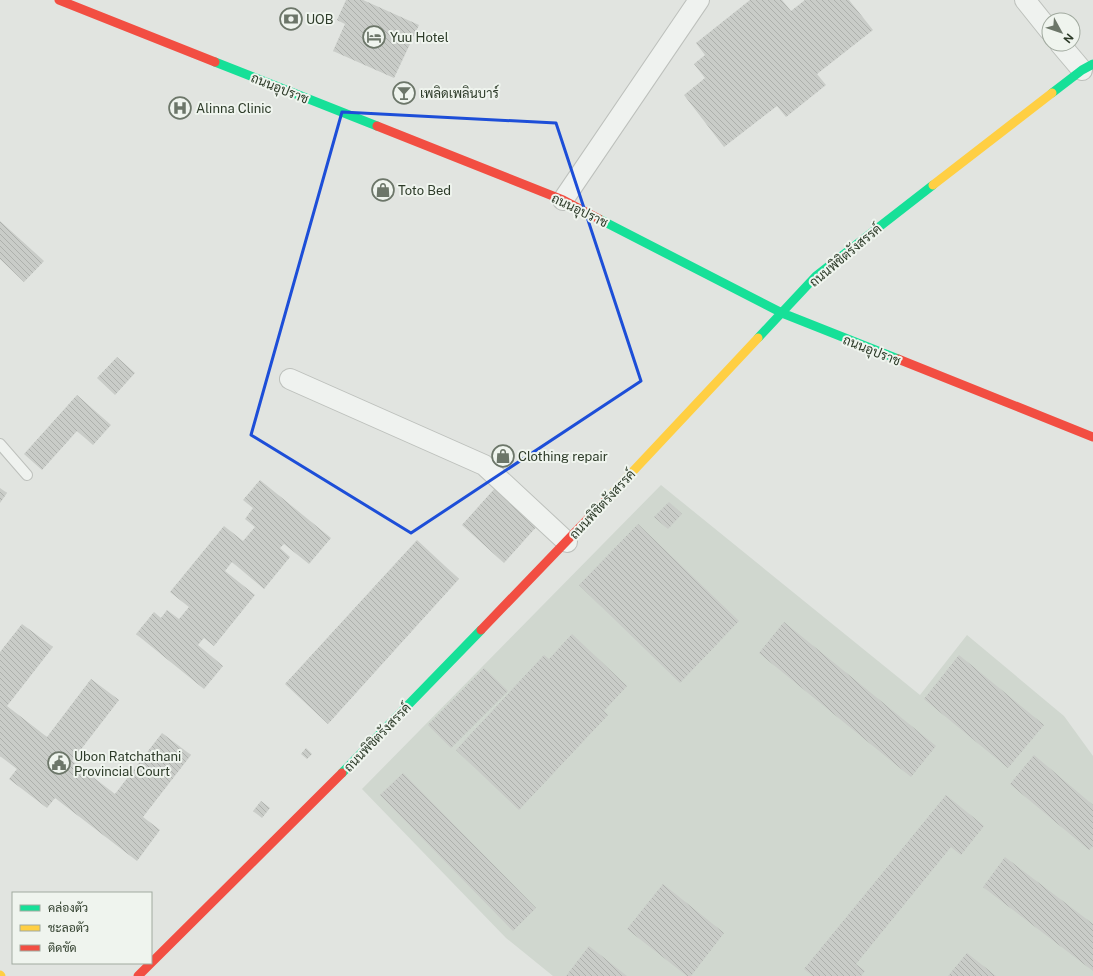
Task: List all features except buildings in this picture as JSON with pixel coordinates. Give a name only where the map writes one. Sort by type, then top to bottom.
[{"type":"street","name":"ถนนอุปราช","points":[[59,0],[563,200],[782,313],[1093,437]]},
{"type":"street","points":[[563,200],[699,0]]},
{"type":"street","points":[[1025,0],[1041,20]]},
{"type":"street","points":[[1069,52],[1087,67]]},
{"type":"street","name":"ถนนพิชิตรังสรรค์","points":[[152,962],[300,816],[567,542],[816,276],[1087,67]]},
{"type":"street","points":[[290,379],[484,465],[567,542]]},
{"type":"street","name":"ถนนพิชิตรังสรรค์","points":[[138,976],[150,964]]},
{"type":"lane","points":[[0,444],[27,475]]},
{"type":"highlighted area","points":[[342,112],[556,123],[641,381],[411,533],[251,435]]},
{"type":"shaded area","points":[[661,485],[920,695],[967,635],[1064,716],[1093,756],[1093,976],[553,976],[506,938],[362,789]]},
{"type":"traffic: fast","points":[[215,62],[377,126]]},
{"type":"traffic: fast","points":[[1052,93],[1082,70],[1093,64]]},
{"type":"traffic: fast","points":[[758,338],[816,276],[933,185]]},
{"type":"traffic: fast","points":[[599,219],[782,313],[898,359]]},
{"type":"traffic: fast","points":[[342,773],[481,630]]},
{"type":"traffic: slow","points":[[933,185],[1052,93]]},
{"type":"traffic: slow","points":[[606,500],[758,338]]},
{"type":"traffic: jam","points":[[59,0],[215,62]]},
{"type":"traffic: jam","points":[[377,126],[563,200],[599,219]]},
{"type":"traffic: jam","points":[[898,359],[1093,437]]},
{"type":"traffic: jam","points":[[481,630],[606,500]]},
{"type":"traffic: jam","points":[[152,962],[342,773]]},
{"type":"traffic: jam","points":[[138,976],[150,964]]},
{"type":"place","name":"UOB","points":[[291,19]]},
{"type":"place","name":"Yuu Hotel","points":[[374,37]]},
{"type":"place","name":"เพลิดเพลินบาร์","points":[[404,93]]},
{"type":"place","name":"Alinna Clinic","points":[[180,108]]},
{"type":"place","name":"Toto Bed","points":[[383,190]]},
{"type":"place","name":"Clothing repair","points":[[503,456]]},
{"type":"place","name":"Ubon Ratchathani Provincial Court","points":[[59,763]]}]
